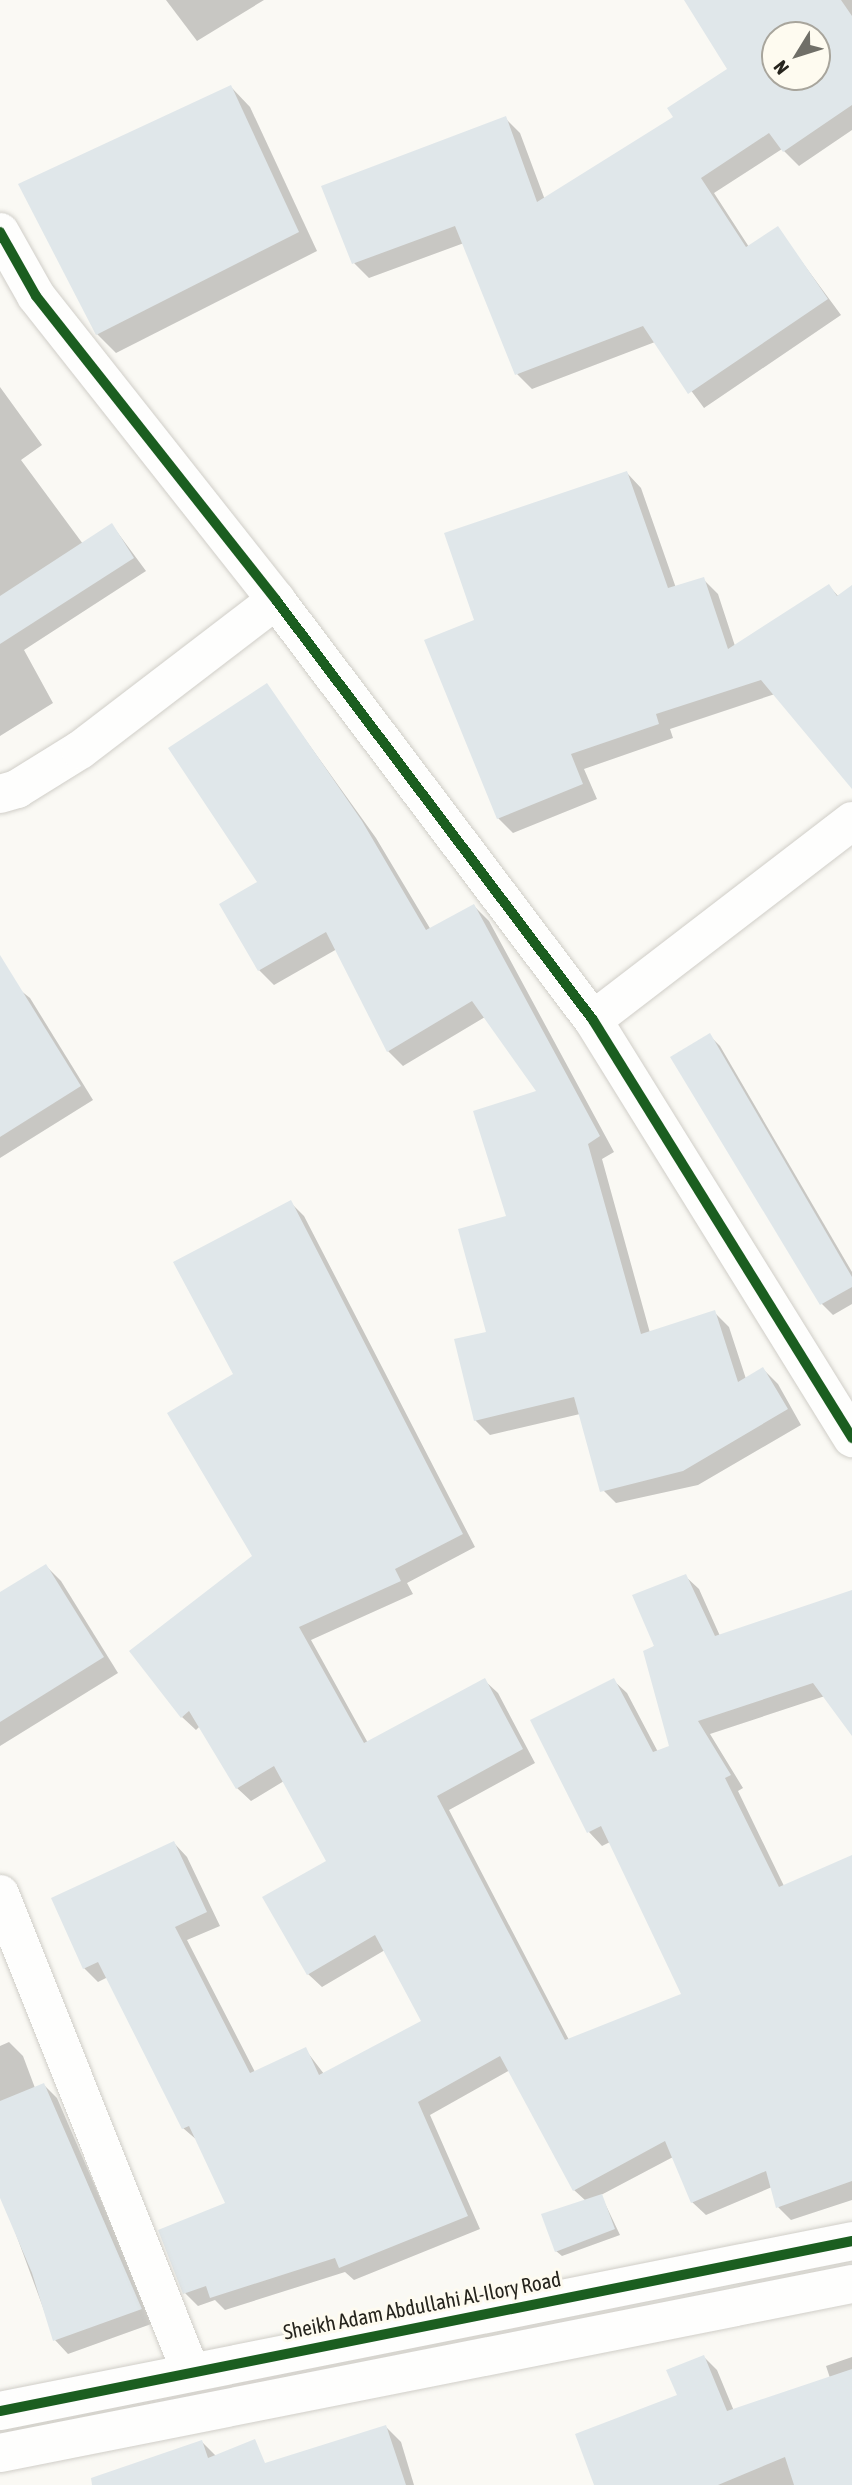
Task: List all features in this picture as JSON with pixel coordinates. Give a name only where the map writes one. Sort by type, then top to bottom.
[{"type":"street","points":[[0,232],[36,296],[276,600],[593,1020],[852,1438]]},
{"type":"street","points":[[0,794],[17,789],[80,750],[276,600]]},
{"type":"street","points":[[593,1020],[852,821]]},
{"type":"street","points":[[0,1894],[190,2370]]},
{"type":"street","name":"Sheikh Adam Abdullahi Al-Ilory Road","points":[[0,2411],[190,2370],[852,2241]]},
{"type":"street","points":[[0,2453],[852,2284]]},
{"type":"building","points":[[684,0],[841,0],[852,16],[852,105],[783,152],[769,133],[701,178],[746,247],[778,226],[828,299],[688,394],[643,326],[515,375],[455,226],[352,264],[321,186],[506,116],[537,202],[673,117],[667,108],[727,69]]},
{"type":"building","points":[[231,85],[299,232],[96,335],[18,184]]},
{"type":"building","points":[[627,471],[668,588],[704,577],[728,649],[829,584],[837,596],[852,585],[852,789],[761,680],[656,714],[659,724],[571,754],[583,784],[497,819],[424,640],[474,620],[444,533]]},
{"type":"building","points":[[112,523],[134,558],[0,644],[0,596]]},
{"type":"building","points":[[267,683],[362,821],[426,930],[474,904],[600,1136],[588,1144],[641,1334],[715,1310],[738,1382],[763,1367],[788,1409],[683,1471],[600,1492],[574,1397],[474,1421],[454,1339],[486,1332],[458,1229],[506,1216],[473,1111],[536,1091],[472,1001],[387,1052],[326,932],[258,971],[219,904],[257,882],[168,748]]},
{"type":"building","points":[[0,955],[81,1086],[0,1137]]},
{"type":"building","points":[[710,1033],[852,1277],[852,1287],[820,1305],[670,1057]]},
{"type":"building","points":[[291,1200],[463,1534],[395,1569],[401,1581],[299,1627],[364,1743],[485,1678],[523,1749],[437,1796],[565,2040],[681,1994],[601,1826],[587,1833],[530,1720],[614,1678],[653,1752],[669,1746],[643,1651],[654,1646],[632,1595],[686,1574],[715,1636],[852,1590],[852,1736],[813,1683],[698,1721],[731,1775],[725,1778],[779,1887],[852,1855],[852,2181],[776,2208],[766,2171],[691,2203],[665,2141],[573,2191],[500,2056],[418,2102],[468,2216],[339,2268],[335,2258],[210,2298],[206,2286],[183,2294],[158,2230],[225,2203],[189,2126],[182,2129],[98,1962],[83,1969],[51,1898],[174,1841],[207,1912],[175,1927],[250,2073],[306,2047],[319,2075],[421,2021],[375,1935],[307,1975],[262,1897],[326,1861],[274,1766],[236,1789],[189,1711],[181,1718],[129,1651],[252,1556],[167,1413],[233,1374],[173,1262]]},
{"type":"building","points":[[46,1564],[104,1657],[0,1722],[0,1592]]},
{"type":"building","points":[[44,2083],[142,2309],[53,2341],[32,2273],[0,2198],[0,2101]]},
{"type":"building","points":[[602,2194],[615,2229],[555,2252],[541,2214]]},
{"type":"building","points":[[704,2355],[727,2411],[852,2369],[852,2485],[794,2485],[785,2457],[718,2485],[594,2485],[575,2434],[677,2395],[666,2370]]},
{"type":"building","points":[[386,2425],[406,2485],[92,2485],[91,2478],[202,2440],[208,2458],[255,2439],[265,2463]]},
{"type":"cycle path","points":[[0,232],[36,296],[276,600],[593,1020],[852,1438]]},
{"type":"cycle path","points":[[0,2411],[852,2241]]}]
